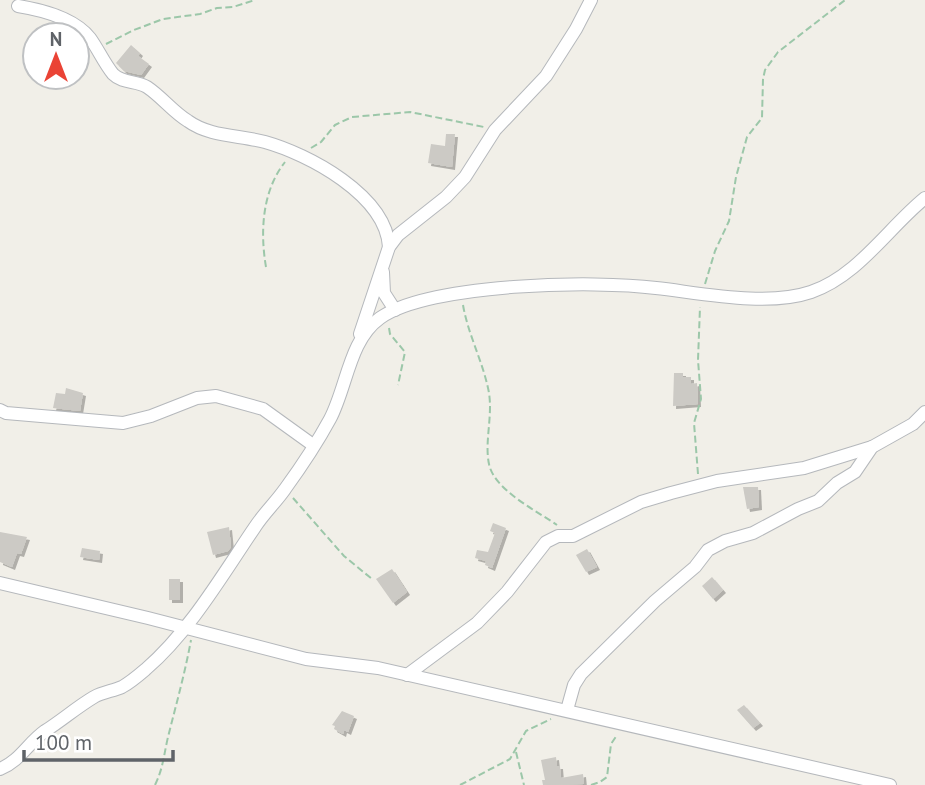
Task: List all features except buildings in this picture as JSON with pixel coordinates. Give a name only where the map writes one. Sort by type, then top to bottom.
[{"type":"street","points":[[0,769],[15,762],[36,738],[96,696],[122,687],[135,678],[189,629],[256,525],[284,491],[335,408],[389,247],[398,235],[458,186],[495,130],[545,76],[592,0]]},
{"type":"street","points":[[18,6],[67,21],[87,35],[114,75],[124,81],[147,87],[193,124],[209,131],[258,140],[296,152],[329,170],[366,202],[386,231],[389,247]]},
{"type":"street","points":[[358,345],[371,326],[395,310],[461,293],[611,284],[702,296],[785,297],[813,292],[838,278],[862,258],[925,198]]},
{"type":"street","points":[[383,265],[384,293],[395,310]]},
{"type":"street","points":[[0,410],[6,413],[123,423],[151,416],[197,398],[216,396],[263,408],[313,445]]},
{"type":"street","points":[[407,675],[477,623],[507,592],[546,542],[558,536],[573,536],[641,502],[699,485],[804,468],[872,447],[913,424],[925,412]]},
{"type":"street","points":[[567,710],[574,685],[581,674],[655,601],[685,577],[708,550],[725,541],[753,533],[818,501],[837,483],[855,472],[872,447]]},
{"type":"street","points":[[0,583],[306,659],[372,667],[890,785]]},
{"type":"path","points":[[97,49],[149,24],[217,8],[233,7],[254,0]]},
{"type":"path","points":[[699,485],[694,423],[701,403],[698,360],[702,296],[715,251],[729,221],[736,177],[747,137],[762,118],[765,70],[778,52],[822,21],[845,0]]},
{"type":"path","points":[[266,267],[262,240],[264,215],[276,176],[296,152],[318,144],[335,125],[352,117],[417,113],[495,130]]},
{"type":"path","points":[[461,293],[472,342],[489,389],[491,471],[509,492],[573,536]]},
{"type":"path","points":[[395,310],[389,330],[405,352],[398,385]]},
{"type":"path","points":[[284,491],[349,562],[372,579]]},
{"type":"path","points":[[155,785],[162,769],[185,676],[189,629]]},
{"type":"path","points":[[460,785],[510,759],[526,731],[567,710]]},
{"type":"path","points":[[592,785],[607,777],[616,735],[637,726]]},
{"type":"path","points":[[516,751],[524,785]]}]
